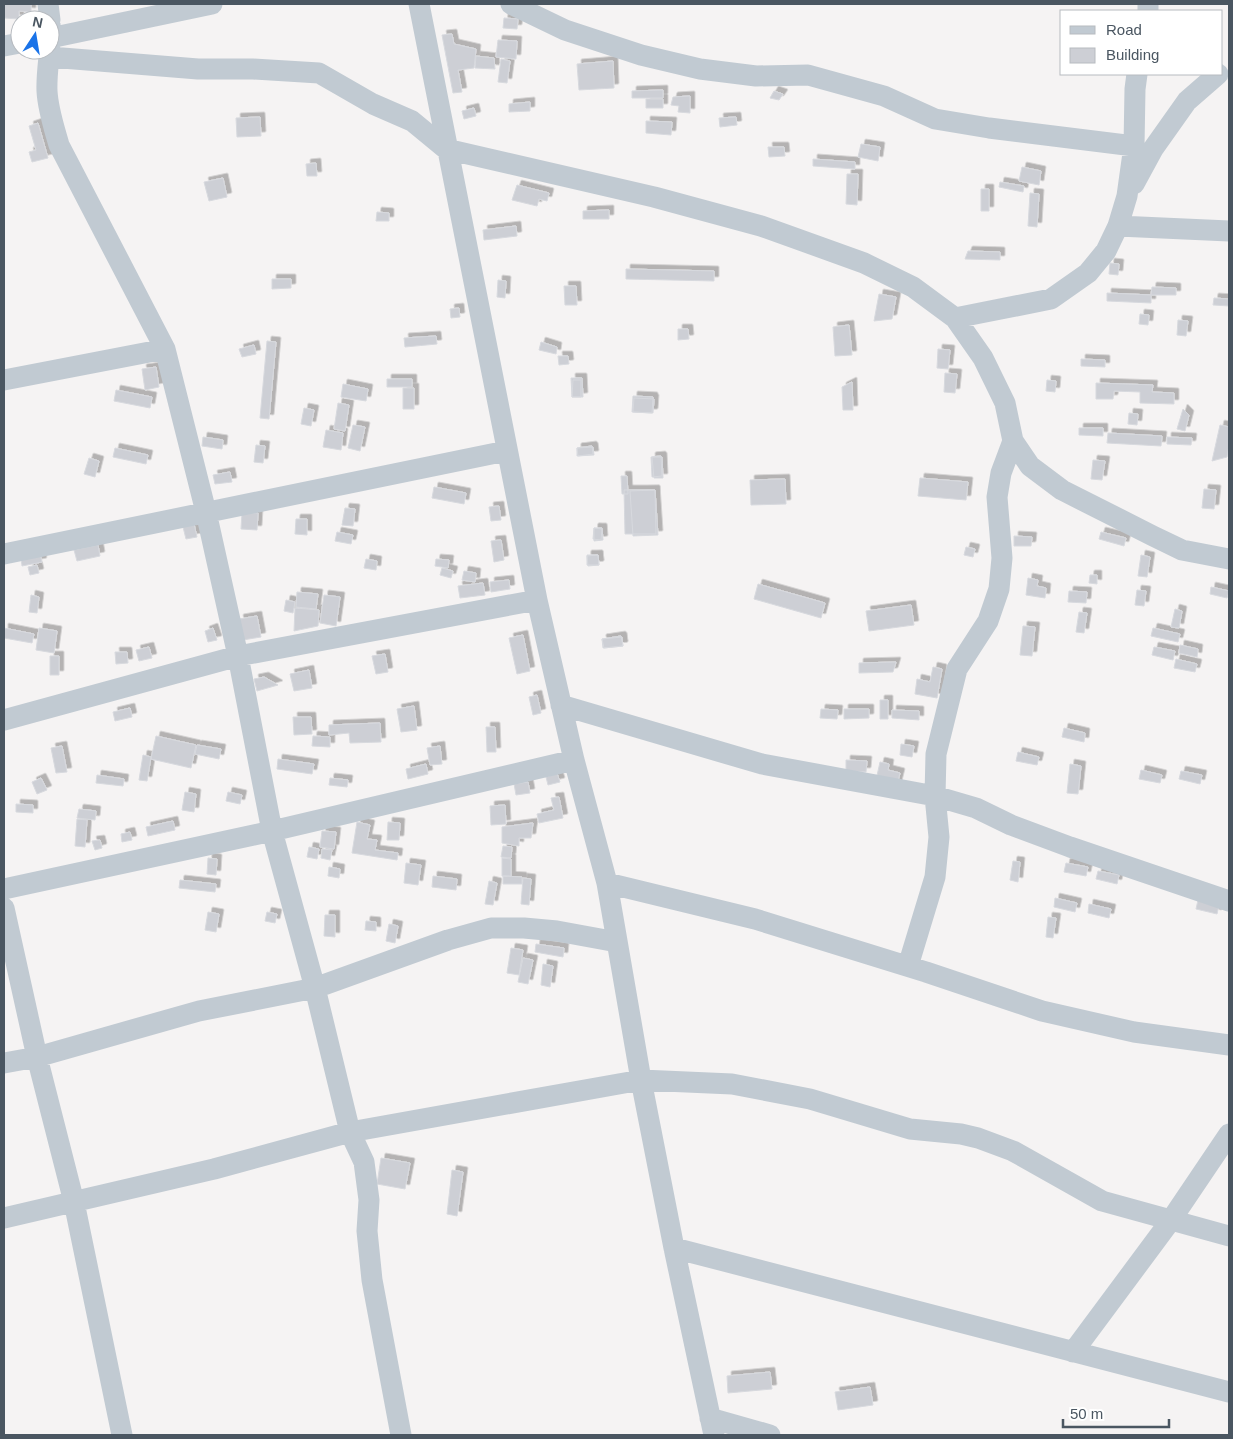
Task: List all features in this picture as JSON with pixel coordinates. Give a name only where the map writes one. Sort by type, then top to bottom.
[{"type":"street","points":[[60,34],[212,4]]},
{"type":"street","points":[[418,4],[536,600],[574,760],[607,883],[641,1080],[712,1426],[770,1435]]},
{"type":"street","points":[[511,4],[565,30],[641,55],[700,69],[756,76],[808,75],[884,96],[935,119],[989,128],[1134,146]]},
{"type":"street","points":[[60,38],[198,69],[252,69],[319,73],[373,104],[412,121],[446,149],[654,197],[761,226],[864,262],[913,287],[955,318],[983,358],[1005,403],[1013,440],[1030,466],[1062,490],[1182,550],[1229,559]]},
{"type":"street","points":[[49,60],[47,89],[50,115],[59,144],[165,349],[206,512],[238,656],[272,831],[316,988],[350,1132],[364,1162],[369,1200],[367,1231],[372,1280],[401,1435]]},
{"type":"street","points":[[955,318],[1051,299],[1088,273],[1106,251],[1118,226],[1127,196],[1134,146],[1137,75]]},
{"type":"street","points":[[1127,196],[1153,149],[1187,101],[1217,75]]},
{"type":"street","points":[[1118,226],[1229,231]]},
{"type":"street","points":[[4,380],[165,349]]},
{"type":"street","points":[[908,966],[935,877],[939,837],[935,796],[936,754],[957,669],[988,621],[999,589],[1002,558],[997,497],[1000,473],[1013,440]]},
{"type":"street","points":[[4,554],[506,451]]},
{"type":"street","points":[[4,720],[238,656],[536,600]]},
{"type":"street","points":[[561,705],[762,764],[935,796],[976,808],[1011,824],[1070,846],[1229,900]]},
{"type":"street","points":[[4,889],[272,831],[574,760]]},
{"type":"street","points":[[607,883],[755,919],[908,966],[1042,1011],[1134,1032],[1229,1045]]},
{"type":"street","points":[[4,908],[36,1057],[74,1202],[122,1435]]},
{"type":"street","points":[[4,1063],[36,1057],[199,1011],[316,988],[455,938],[490,928],[524,928],[557,931],[617,942]]},
{"type":"street","points":[[4,1218],[214,1169],[350,1132],[641,1080],[732,1084],[810,1099],[910,1129],[961,1134],[978,1138],[1013,1152],[1102,1201],[1229,1236]]},
{"type":"street","points":[[1073,1352],[1171,1220],[1229,1134]]},
{"type":"street","points":[[674,1248],[1229,1392]]},
{"type":"building","points":[[4,4],[31,4],[31,10],[10,10],[10,18],[4,18]]},
{"type":"building","points":[[504,18],[518,19],[517,29],[503,28]]},
{"type":"building","points":[[452,34],[454,44],[476,49],[474,68],[458,70],[462,92],[453,93],[442,35]]},
{"type":"building","points":[[498,40],[517,41],[516,59],[496,57]]},
{"type":"building","points":[[476,56],[494,58],[495,69],[475,68]]},
{"type":"building","points":[[501,59],[510,61],[507,83],[498,82]]},
{"type":"building","points":[[613,61],[614,88],[579,90],[577,64]]},
{"type":"building","points":[[663,90],[663,98],[632,98],[632,91]]},
{"type":"building","points":[[774,91],[783,94],[779,100],[770,98]]},
{"type":"building","points":[[690,96],[690,113],[678,112],[679,106],[671,105],[673,97]]},
{"type":"building","points":[[646,99],[663,99],[663,108],[646,108]]},
{"type":"building","points":[[530,102],[530,111],[509,112],[509,104]]},
{"type":"building","points":[[474,108],[476,116],[464,119],[462,111]]},
{"type":"building","points":[[260,117],[261,136],[237,137],[236,118]]},
{"type":"building","points":[[736,117],[737,125],[720,127],[719,118]]},
{"type":"building","points":[[646,121],[672,122],[671,135],[646,133]]},
{"type":"building","points":[[38,123],[48,158],[32,162],[29,152],[36,150],[29,126]]},
{"type":"building","points":[[861,144],[880,147],[878,161],[858,157]]},
{"type":"building","points":[[768,147],[784,147],[785,156],[769,157]]},
{"type":"building","points":[[813,159],[855,162],[855,169],[813,166]]},
{"type":"building","points":[[316,163],[317,176],[307,176],[306,164]]},
{"type":"building","points":[[1022,167],[1041,171],[1039,185],[1019,181]]},
{"type":"building","points":[[847,174],[858,174],[857,205],[846,204]]},
{"type":"building","points":[[223,178],[227,197],[209,201],[204,182]]},
{"type":"building","points":[[1000,182],[1024,186],[1023,192],[999,187]]},
{"type":"building","points":[[517,185],[549,193],[547,201],[539,199],[537,206],[512,200]]},
{"type":"building","points":[[981,189],[989,189],[989,211],[981,211]]},
{"type":"building","points":[[1030,193],[1039,194],[1037,227],[1028,226]]},
{"type":"building","points":[[609,210],[609,219],[583,219],[583,211]]},
{"type":"building","points":[[377,212],[389,213],[389,221],[376,221]]},
{"type":"building","points":[[516,226],[517,236],[484,240],[483,230]]},
{"type":"building","points":[[968,251],[1000,252],[1000,260],[965,259]]},
{"type":"building","points":[[1110,263],[1119,264],[1118,275],[1109,274]]},
{"type":"building","points":[[626,269],[714,271],[714,281],[626,279]]},
{"type":"building","points":[[272,279],[291,279],[291,288],[272,289]]},
{"type":"building","points":[[498,280],[506,281],[505,298],[497,297]]},
{"type":"building","points":[[564,286],[576,286],[577,305],[565,305]]},
{"type":"building","points":[[1152,287],[1176,288],[1176,295],[1151,295]]},
{"type":"building","points":[[1107,293],[1151,295],[1151,303],[1107,301]]},
{"type":"building","points":[[879,294],[896,297],[892,319],[874,321]]},
{"type":"building","points":[[1214,298],[1229,299],[1229,306],[1213,305]]},
{"type":"building","points":[[459,308],[460,317],[451,318],[450,309]]},
{"type":"building","points":[[1140,314],[1149,315],[1148,325],[1139,324]]},
{"type":"building","points":[[1178,320],[1188,321],[1186,336],[1177,335]]},
{"type":"building","points":[[849,325],[852,355],[835,356],[833,327]]},
{"type":"building","points":[[678,329],[688,329],[689,339],[678,340]]},
{"type":"building","points":[[436,336],[437,344],[405,347],[404,338]]},
{"type":"building","points":[[267,341],[276,342],[269,419],[260,418]]},
{"type":"building","points":[[541,342],[557,347],[556,354],[539,350]]},
{"type":"building","points":[[254,345],[256,354],[242,357],[239,349]]},
{"type":"building","points":[[938,349],[950,350],[948,369],[937,368]]},
{"type":"building","points":[[558,356],[568,356],[569,364],[559,365]]},
{"type":"building","points":[[1081,359],[1105,360],[1105,367],[1081,366]]},
{"type":"building","points":[[156,367],[159,387],[145,390],[142,369]]},
{"type":"building","points":[[945,373],[957,374],[955,393],[944,392]]},
{"type":"building","points":[[571,378],[582,378],[583,397],[572,397]]},
{"type":"building","points":[[387,379],[412,379],[412,387],[387,387]]},
{"type":"building","points":[[573,380],[581,380],[581,397],[572,397]]},
{"type":"building","points":[[1047,380],[1056,381],[1055,392],[1046,391]]},
{"type":"building","points":[[852,382],[853,410],[843,410],[842,387]]},
{"type":"building","points":[[1096,383],[1153,385],[1152,392],[1174,393],[1174,404],[1140,403],[1140,392],[1114,391],[1113,399],[1096,399]]},
{"type":"building","points":[[343,384],[368,389],[366,401],[341,397]]},
{"type":"building","points":[[403,388],[414,388],[414,409],[403,409]]},
{"type":"building","points":[[116,390],[152,397],[150,408],[114,401]]},
{"type":"building","points":[[633,396],[653,397],[652,413],[632,412]]},
{"type":"building","points":[[634,398],[654,399],[653,413],[633,412]]},
{"type":"building","points":[[338,403],[349,405],[345,431],[334,429]]},
{"type":"building","points":[[304,408],[314,410],[311,426],[301,424]]},
{"type":"building","points":[[1183,409],[1189,415],[1185,431],[1177,429]]},
{"type":"building","points":[[1129,413],[1138,414],[1137,425],[1128,424]]},
{"type":"building","points":[[353,425],[365,427],[360,451],[348,448]]},
{"type":"building","points":[[1220,425],[1229,427],[1227,457],[1212,461]]},
{"type":"building","points":[[1079,428],[1103,428],[1103,436],[1079,435]]},
{"type":"building","points":[[326,430],[343,433],[341,450],[323,447]]},
{"type":"building","points":[[1108,433],[1162,436],[1161,446],[1107,443]]},
{"type":"building","points":[[203,437],[223,440],[222,449],[202,446]]},
{"type":"building","points":[[1167,437],[1192,438],[1191,445],[1167,444]]},
{"type":"building","points":[[256,445],[265,446],[263,463],[254,462]]},
{"type":"building","points":[[592,446],[593,454],[578,456],[577,448]]},
{"type":"building","points":[[593,447],[594,455],[577,456],[577,448]]},
{"type":"building","points":[[115,448],[148,455],[146,464],[113,457]]},
{"type":"building","points":[[661,456],[662,476],[652,477],[651,457]]},
{"type":"building","points":[[652,457],[662,457],[663,478],[654,478]]},
{"type":"building","points":[[89,458],[99,461],[95,477],[84,474]]},
{"type":"building","points":[[1093,460],[1105,461],[1102,480],[1091,479]]},
{"type":"building","points":[[230,472],[232,482],[215,484],[213,475]]},
{"type":"building","points":[[621,476],[627,476],[628,494],[622,494]]},
{"type":"building","points":[[920,478],[968,482],[966,500],[918,496]]},
{"type":"building","points":[[785,479],[786,504],[751,505],[750,480]]},
{"type":"building","points":[[434,487],[466,493],[464,504],[432,498]]},
{"type":"building","points":[[1204,489],[1216,490],[1214,509],[1202,508]]},
{"type":"building","points":[[624,490],[655,490],[656,534],[625,534]]},
{"type":"building","points":[[655,490],[658,535],[633,536],[630,491]]},
{"type":"building","points":[[499,506],[501,520],[491,521],[489,507]]},
{"type":"building","points":[[345,508],[355,509],[353,526],[342,525]]},
{"type":"building","points":[[242,512],[258,513],[257,530],[241,529]]},
{"type":"building","points":[[296,519],[307,519],[307,535],[295,534]]},
{"type":"building","points":[[194,524],[197,537],[186,539],[183,527]]},
{"type":"building","points":[[594,528],[602,528],[603,540],[594,541]]},
{"type":"building","points":[[594,528],[602,529],[601,540],[593,539]]},
{"type":"building","points":[[337,532],[353,535],[351,544],[335,541]]},
{"type":"building","points":[[1101,532],[1126,538],[1124,546],[1099,539]]},
{"type":"building","points":[[1014,536],[1032,537],[1031,546],[1014,546]]},
{"type":"building","points":[[501,540],[504,560],[494,562],[491,541]]},
{"type":"building","points":[[98,545],[100,556],[77,561],[74,550]]},
{"type":"building","points":[[966,547],[975,549],[973,557],[964,555]]},
{"type":"building","points":[[40,554],[42,562],[22,566],[21,558]]},
{"type":"building","points":[[587,555],[598,555],[599,565],[587,565]]},
{"type":"building","points":[[598,555],[599,565],[588,566],[587,556]]},
{"type":"building","points":[[1141,555],[1150,557],[1147,577],[1138,576]]},
{"type":"building","points":[[366,559],[377,561],[376,570],[364,568]]},
{"type":"building","points":[[436,559],[449,560],[448,568],[435,566]]},
{"type":"building","points":[[37,565],[39,573],[30,575],[28,567]]},
{"type":"building","points":[[442,568],[453,571],[451,578],[440,575]]},
{"type":"building","points":[[464,571],[476,573],[475,582],[462,580]]},
{"type":"building","points":[[1090,575],[1097,575],[1097,584],[1089,583]]},
{"type":"building","points":[[1028,578],[1038,580],[1037,586],[1046,588],[1045,598],[1026,595]]},
{"type":"building","points":[[509,580],[510,589],[491,592],[490,582]]},
{"type":"building","points":[[483,583],[485,595],[460,598],[458,586]]},
{"type":"building","points":[[758,584],[825,603],[821,618],[754,599]]},
{"type":"building","points":[[1211,587],[1229,591],[1227,598],[1210,594]]},
{"type":"building","points":[[1137,590],[1146,591],[1144,606],[1135,605]]},
{"type":"building","points":[[1069,591],[1087,592],[1086,603],[1068,602]]},
{"type":"building","points":[[297,592],[318,594],[316,609],[296,607]]},
{"type":"building","points":[[31,595],[39,597],[37,613],[29,612]]},
{"type":"building","points":[[324,595],[340,597],[336,626],[320,623]]},
{"type":"building","points":[[286,600],[295,602],[293,613],[284,611]]},
{"type":"building","points":[[911,605],[914,625],[869,631],[866,611]]},
{"type":"building","points":[[295,608],[319,610],[318,626],[294,631]]},
{"type":"building","points":[[1175,609],[1182,611],[1179,628],[1171,627]]},
{"type":"building","points":[[1079,612],[1087,613],[1084,633],[1076,632]]},
{"type":"building","points":[[257,616],[261,637],[243,640],[239,619]]},
{"type":"building","points":[[1023,626],[1035,627],[1032,656],[1020,655]]},
{"type":"building","points":[[4,628],[34,634],[32,643],[4,638]]},
{"type":"building","points":[[39,628],[57,631],[54,653],[36,650]]},
{"type":"building","points":[[213,628],[217,640],[208,642],[205,631]]},
{"type":"building","points":[[1153,628],[1180,634],[1178,642],[1151,636]]},
{"type":"building","points":[[523,635],[530,671],[517,674],[509,638]]},
{"type":"building","points":[[621,636],[623,646],[604,648],[602,639]]},
{"type":"building","points":[[622,637],[623,646],[603,648],[602,639]]},
{"type":"building","points":[[1180,645],[1198,649],[1197,657],[1179,653]]},
{"type":"building","points":[[149,647],[152,658],[139,661],[136,650]]},
{"type":"building","points":[[1154,647],[1175,651],[1173,660],[1152,655]]},
{"type":"building","points":[[115,652],[127,652],[128,663],[116,664]]},
{"type":"building","points":[[385,654],[388,672],[376,674],[372,656]]},
{"type":"building","points":[[50,656],[59,656],[59,675],[50,675]]},
{"type":"building","points":[[1176,659],[1197,664],[1195,672],[1174,668]]},
{"type":"building","points":[[896,662],[893,672],[859,673],[859,663]]},
{"type":"building","points":[[933,667],[942,669],[937,698],[915,694],[917,679],[930,682]]},
{"type":"building","points":[[309,670],[312,688],[294,691],[290,674]]},
{"type":"building","points":[[264,677],[278,685],[257,691],[254,679]]},
{"type":"building","points":[[537,695],[541,713],[533,715],[529,697]]},
{"type":"building","points":[[880,700],[888,700],[888,719],[880,719]]},
{"type":"building","points":[[414,706],[417,730],[401,732],[397,709]]},
{"type":"building","points":[[130,708],[132,717],[115,721],[113,712]]},
{"type":"building","points":[[821,709],[838,710],[837,719],[820,718]]},
{"type":"building","points":[[844,709],[869,709],[869,718],[844,719]]},
{"type":"building","points":[[892,710],[919,711],[919,720],[892,718]]},
{"type":"building","points":[[293,717],[311,717],[312,734],[294,735]]},
{"type":"building","points":[[380,723],[381,742],[350,743],[349,733],[329,735],[329,725]]},
{"type":"building","points":[[486,727],[495,727],[496,752],[487,752]]},
{"type":"building","points":[[1064,728],[1085,733],[1084,742],[1062,737]]},
{"type":"building","points":[[156,736],[196,745],[191,768],[151,759]]},
{"type":"building","points":[[313,736],[330,737],[330,747],[312,746]]},
{"type":"building","points":[[901,744],[914,746],[912,757],[900,755]]},
{"type":"building","points":[[197,745],[221,749],[219,759],[195,754]]},
{"type":"building","points":[[62,746],[67,772],[56,773],[51,748]]},
{"type":"building","points":[[440,746],[442,764],[430,765],[427,748]]},
{"type":"building","points":[[1018,752],[1039,757],[1037,765],[1016,761]]},
{"type":"building","points":[[143,755],[151,757],[147,781],[139,780]]},
{"type":"building","points":[[278,759],[314,764],[312,774],[277,769]]},
{"type":"building","points":[[846,760],[867,761],[866,772],[846,771]]},
{"type":"building","points":[[880,762],[889,764],[888,770],[900,773],[897,785],[876,780]]},
{"type":"building","points":[[426,764],[428,774],[408,779],[406,769]]},
{"type":"building","points":[[1070,764],[1081,766],[1078,794],[1067,793]]},
{"type":"building","points":[[1141,770],[1162,775],[1160,783],[1139,779]]},
{"type":"building","points":[[1181,771],[1202,775],[1200,784],[1179,779]]},
{"type":"building","points":[[557,773],[560,782],[548,785],[546,777]]},
{"type":"building","points":[[97,775],[124,779],[123,786],[96,783]]},
{"type":"building","points":[[41,778],[47,790],[37,794],[32,782]]},
{"type":"building","points":[[330,778],[348,780],[347,787],[329,785]]},
{"type":"building","points":[[528,782],[530,793],[516,795],[514,784]]},
{"type":"building","points":[[185,792],[196,794],[194,812],[182,810]]},
{"type":"building","points":[[228,792],[242,795],[240,804],[226,801]]},
{"type":"building","points":[[559,797],[563,818],[539,823],[537,814],[554,810],[551,798]]},
{"type":"building","points":[[16,804],[33,805],[33,813],[16,812]]},
{"type":"building","points":[[505,805],[506,824],[491,825],[490,806]]},
{"type":"building","points":[[79,809],[96,811],[95,820],[77,818]]},
{"type":"building","points":[[77,819],[87,820],[85,847],[75,846]]},
{"type":"building","points":[[173,821],[175,830],[148,836],[146,827]]},
{"type":"building","points":[[357,822],[370,825],[367,839],[377,840],[375,850],[398,853],[397,860],[352,853]]},
{"type":"building","points":[[388,822],[400,823],[399,840],[387,840]]},
{"type":"building","points":[[533,823],[531,838],[519,838],[519,846],[502,843],[502,827]]},
{"type":"building","points":[[322,831],[336,832],[334,849],[320,847]]},
{"type":"building","points":[[130,832],[132,840],[122,842],[121,834]]},
{"type":"building","points":[[100,840],[102,848],[95,850],[92,841]]},
{"type":"building","points":[[503,846],[512,847],[511,858],[501,857]]},
{"type":"building","points":[[309,847],[319,849],[317,859],[307,857]]},
{"type":"building","points":[[322,849],[332,850],[330,860],[321,858]]},
{"type":"building","points":[[208,858],[217,859],[216,875],[207,874]]},
{"type":"building","points":[[502,858],[511,859],[511,876],[502,876]]},
{"type":"building","points":[[1013,861],[1020,862],[1018,882],[1010,880]]},
{"type":"building","points":[[406,863],[421,865],[418,885],[404,883]]},
{"type":"building","points":[[1066,863],[1088,867],[1086,876],[1064,872]]},
{"type":"building","points":[[329,867],[340,869],[339,878],[328,876]]},
{"type":"building","points":[[1098,871],[1119,875],[1117,884],[1096,879]]},
{"type":"building","points":[[433,876],[457,879],[456,890],[432,887]]},
{"type":"building","points":[[503,876],[522,877],[522,884],[503,884]]},
{"type":"building","points":[[523,878],[531,879],[529,905],[521,904]]},
{"type":"building","points":[[180,880],[216,884],[215,892],[179,888]]},
{"type":"building","points":[[489,881],[497,883],[493,905],[485,904]]},
{"type":"building","points":[[1055,898],[1077,903],[1075,912],[1054,907]]},
{"type":"building","points":[[1198,900],[1219,905],[1217,914],[1196,909]]},
{"type":"building","points":[[1089,904],[1111,909],[1109,918],[1088,913]]},
{"type":"building","points":[[208,912],[219,914],[216,932],[205,930]]},
{"type":"building","points":[[267,912],[277,914],[275,923],[265,921]]},
{"type":"building","points":[[325,915],[335,915],[335,937],[324,936]]},
{"type":"building","points":[[1048,917],[1056,918],[1053,938],[1046,937]]},
{"type":"building","points":[[366,921],[376,922],[376,931],[365,930]]},
{"type":"building","points":[[389,924],[398,926],[395,943],[386,941]]},
{"type":"building","points":[[536,944],[564,948],[563,957],[535,952]]},
{"type":"building","points":[[511,948],[523,950],[519,975],[507,973]]},
{"type":"building","points":[[523,958],[533,960],[528,984],[518,982]]},
{"type":"building","points":[[543,964],[553,966],[550,987],[541,985]]},
{"type":"building","points":[[381,1158],[410,1163],[405,1189],[377,1184]]},
{"type":"building","points":[[452,1170],[463,1172],[457,1216],[447,1214]]},
{"type":"building","points":[[770,1372],[772,1389],[728,1393],[727,1376]]},
{"type":"building","points":[[870,1387],[873,1405],[838,1410],[835,1392]]}]
